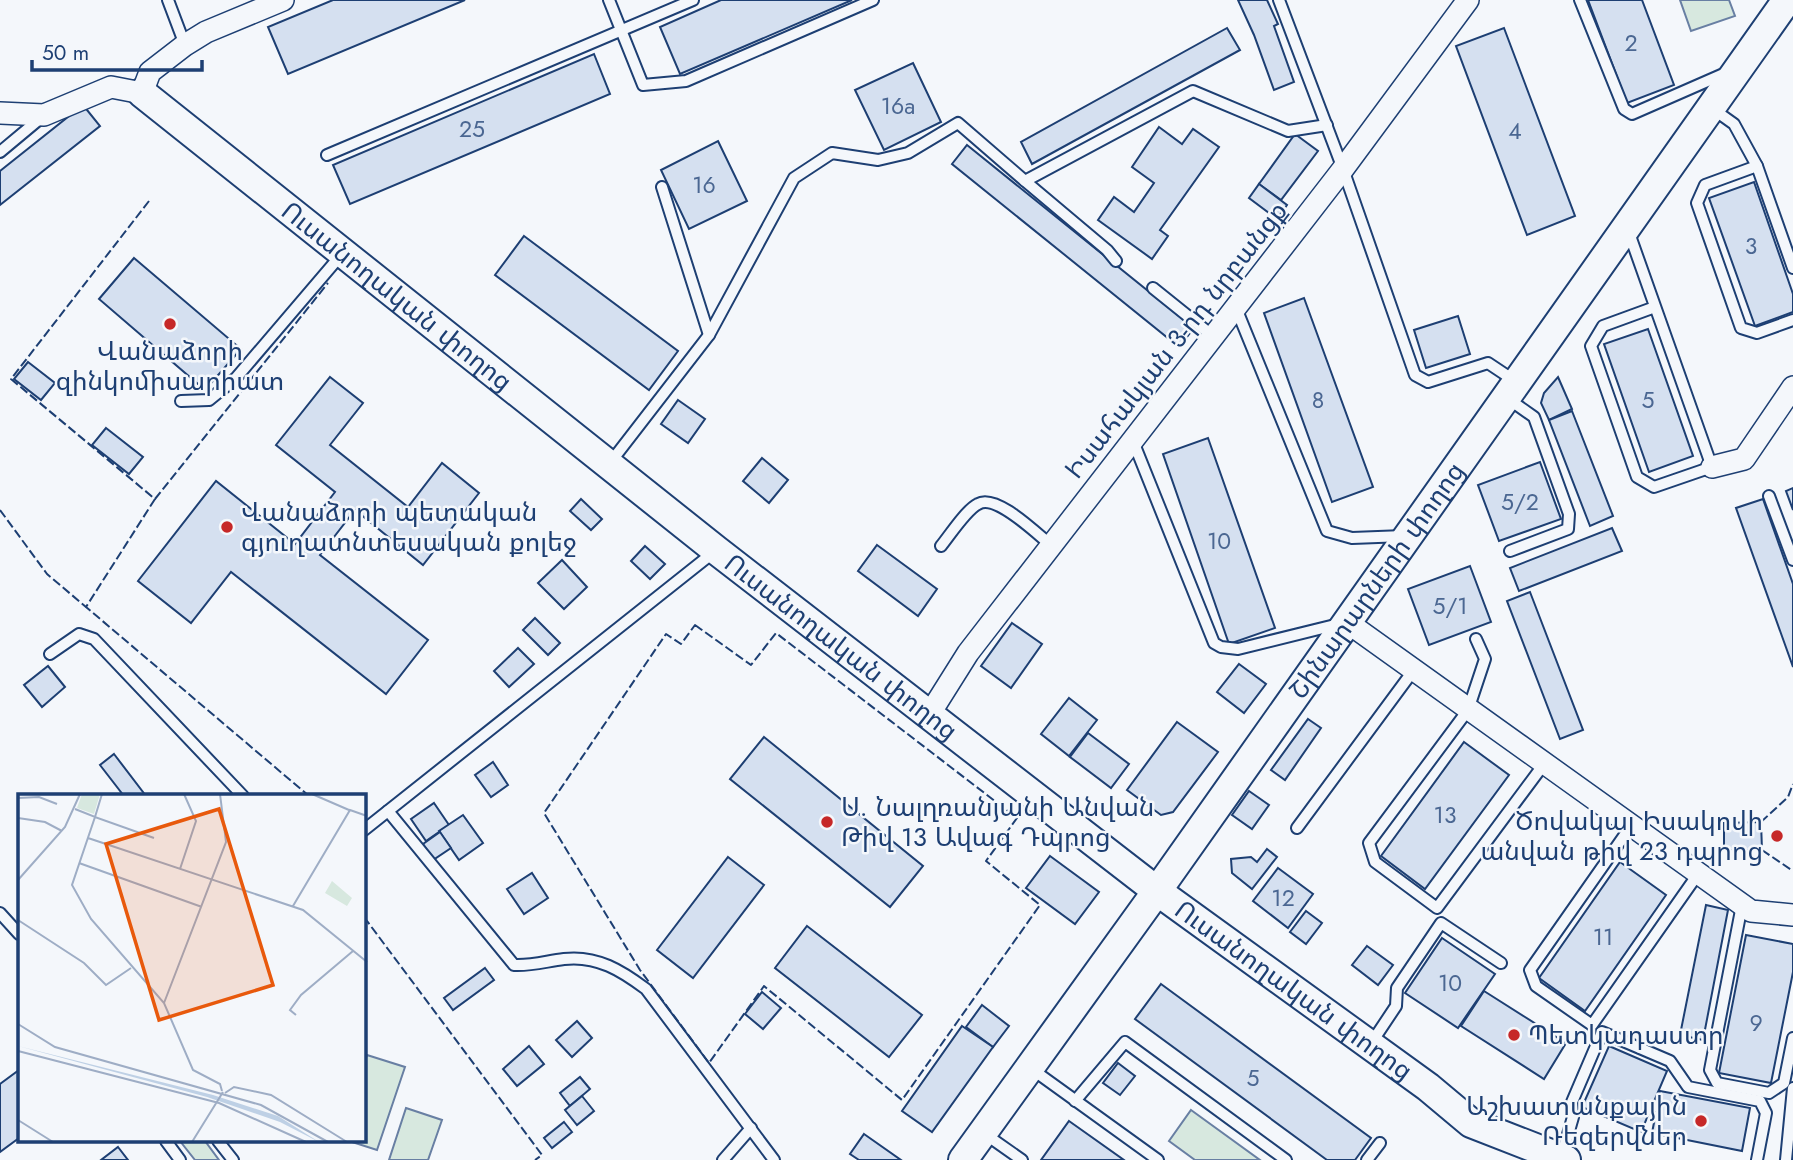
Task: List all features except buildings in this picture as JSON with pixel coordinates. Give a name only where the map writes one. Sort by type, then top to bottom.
[{"type":"street","points":[[1,113],[44,115],[111,87],[142,93],[150,72],[185,45],[205,32],[282,0]]},
{"type":"street","name":"Իսահակյան 3-րդ նրբանցք","points":[[929,715],[968,653],[1343,169],[1468,0]]},
{"type":"street","name":"Շինարարների փողոց","points":[[964,1160],[1787,0]]},
{"type":"street","name":"Ուսանողական փողոց","points":[[142,93],[716,550],[1157,891],[1428,1087],[1471,1123],[1563,1159]]},
{"type":"street","points":[[1712,467],[1744,459],[1793,387]]},
{"type":"street","points":[[1348,622],[1751,911],[1793,915]]},
{"type":"lane","points":[[168,0],[185,45]]},
{"type":"lane","points":[[609,0],[643,85],[686,81],[873,0]]},
{"type":"lane","points":[[327,155],[693,0]]},
{"type":"lane","points":[[1279,0],[1343,169],[1415,375],[1428,382],[1488,363],[1534,417],[1569,514],[1568,529],[1510,551]]},
{"type":"lane","points":[[1580,0],[1624,109],[1632,114],[1740,67]]},
{"type":"lane","points":[[1025,181],[1193,91],[1288,131],[1327,125]]},
{"type":"lane","points":[[1711,108],[1734,124],[1757,166],[1793,268]]},
{"type":"lane","points":[[0,152],[44,115]]},
{"type":"lane","points":[[610,463],[709,335],[794,178],[832,153],[877,160],[908,153],[958,123],[1107,250],[1116,261]]},
{"type":"lane","points":[[1757,166],[1705,185],[1697,203],[1741,328],[1757,333],[1793,320]]},
{"type":"lane","points":[[662,187],[709,335]]},
{"type":"lane","points":[[1627,228],[1712,467],[1654,487],[1637,477],[1591,346],[1604,326],[1655,307]]},
{"type":"lane","points":[[181,401],[209,400],[236,378],[343,252]]},
{"type":"lane","points":[[1153,288],[1214,337]]},
{"type":"lane","points":[[1236,308],[1327,531],[1352,538],[1408,536]]},
{"type":"lane","points":[[1133,441],[1214,643],[1221,647],[1238,649],[1348,622]]},
{"type":"lane","points":[[1769,496],[1793,560]]},
{"type":"lane","points":[[941,546],[976,505],[987,501],[1002,506],[1052,546]]},
{"type":"lane","points":[[366,829],[716,550]]},
{"type":"lane","points":[[50,654],[79,634],[94,639],[241,794]]},
{"type":"lane","points":[[1476,639],[1485,659],[1468,710],[1369,843],[1375,862],[1437,908],[1441,923],[1501,963]]},
{"type":"lane","points":[[1297,828],[1413,671]]},
{"type":"lane","points":[[1437,908],[1544,764]]},
{"type":"lane","points":[[388,811],[514,965],[527,966],[567,958],[593,960],[620,969],[646,989],[774,1160]]},
{"type":"lane","points":[[1631,826],[1530,970],[1536,986],[1602,1032],[1670,1061],[1688,1087],[1760,1101],[1766,1113],[1757,1160]]},
{"type":"lane","points":[[1592,1025],[1698,874]]},
{"type":"lane","points":[[1742,905],[1710,1070],[1717,1083],[1769,1093],[1790,1085]]},
{"type":"lane","points":[[0,913],[18,933]]},
{"type":"lane","points":[[1370,1045],[1396,1006],[1397,988],[1441,923]]},
{"type":"lane","points":[[1563,1159],[1573,1117],[1572,1102],[1602,1032]]},
{"type":"lane","points":[[1786,1160],[1793,1038]]},
{"type":"lane","points":[[1075,1101],[1125,1042],[1286,1160]]},
{"type":"lane","points":[[1029,1067],[1158,1160]]},
{"type":"lane","points":[[723,1160],[751,1128]]},
{"type":"lane","points":[[983,1132],[1022,1160]]},
{"type":"lane","points":[[167,1142],[180,1160]]},
{"type":"lane","points":[[219,1142],[233,1160]]},
{"type":"lane","points":[[1367,1160],[1380,1143]]},
{"type":"shaded area","points":[[1680,0],[1729,0],[1735,16],[1691,31]]},
{"type":"shaded area","points":[[367,1055],[405,1067],[377,1150],[352,1142],[366,1142]]},
{"type":"shaded area","points":[[406,1108],[442,1120],[428,1160],[389,1160]]},
{"type":"shaded area","points":[[1191,1110],[1260,1160],[1195,1160],[1169,1141]]},
{"type":"shaded area","points":[[181,1142],[206,1142],[219,1160],[195,1160]]},
{"type":"fence","points":[[149,201],[11,379],[155,499],[328,283]]},
{"type":"fence","points":[[155,499],[86,607],[307,794]]},
{"type":"fence","points":[[0,510],[47,574],[86,607]]},
{"type":"fence","points":[[695,625],[751,665],[776,633],[1017,818],[986,861],[1040,905],[902,1100],[764,986],[709,1063],[640,970],[544,813],[666,634],[681,644],[695,625]]},
{"type":"fence","points":[[1761,822],[1788,797],[1793,784]]},
{"type":"fence","points":[[1762,850],[1793,871]]},
{"type":"fence","points":[[366,920],[542,1155],[535,1160]]},
{"type":"place","name":"Վանաձորի զինկոմիսարիատ","points":[[170,324]]},
{"type":"place","name":"Վանաձորի պետական գյուղատնտեսական քոլեջ","points":[[227,527]]},
{"type":"place","name":"Ս. Նալղռանյանի Անվան Թիվ 13 Ավագ Դպրոց","points":[[827,822]]},
{"type":"place","name":"Ծովակալ Իսակովի անվան թիվ 23 դպրոց","points":[[1777,836]]},
{"type":"place","name":"Պետկադաստր","points":[[1514,1035]]},
{"type":"place","name":"Աշխատանքային Ռեզերվներ","points":[[1701,1121]]}]
